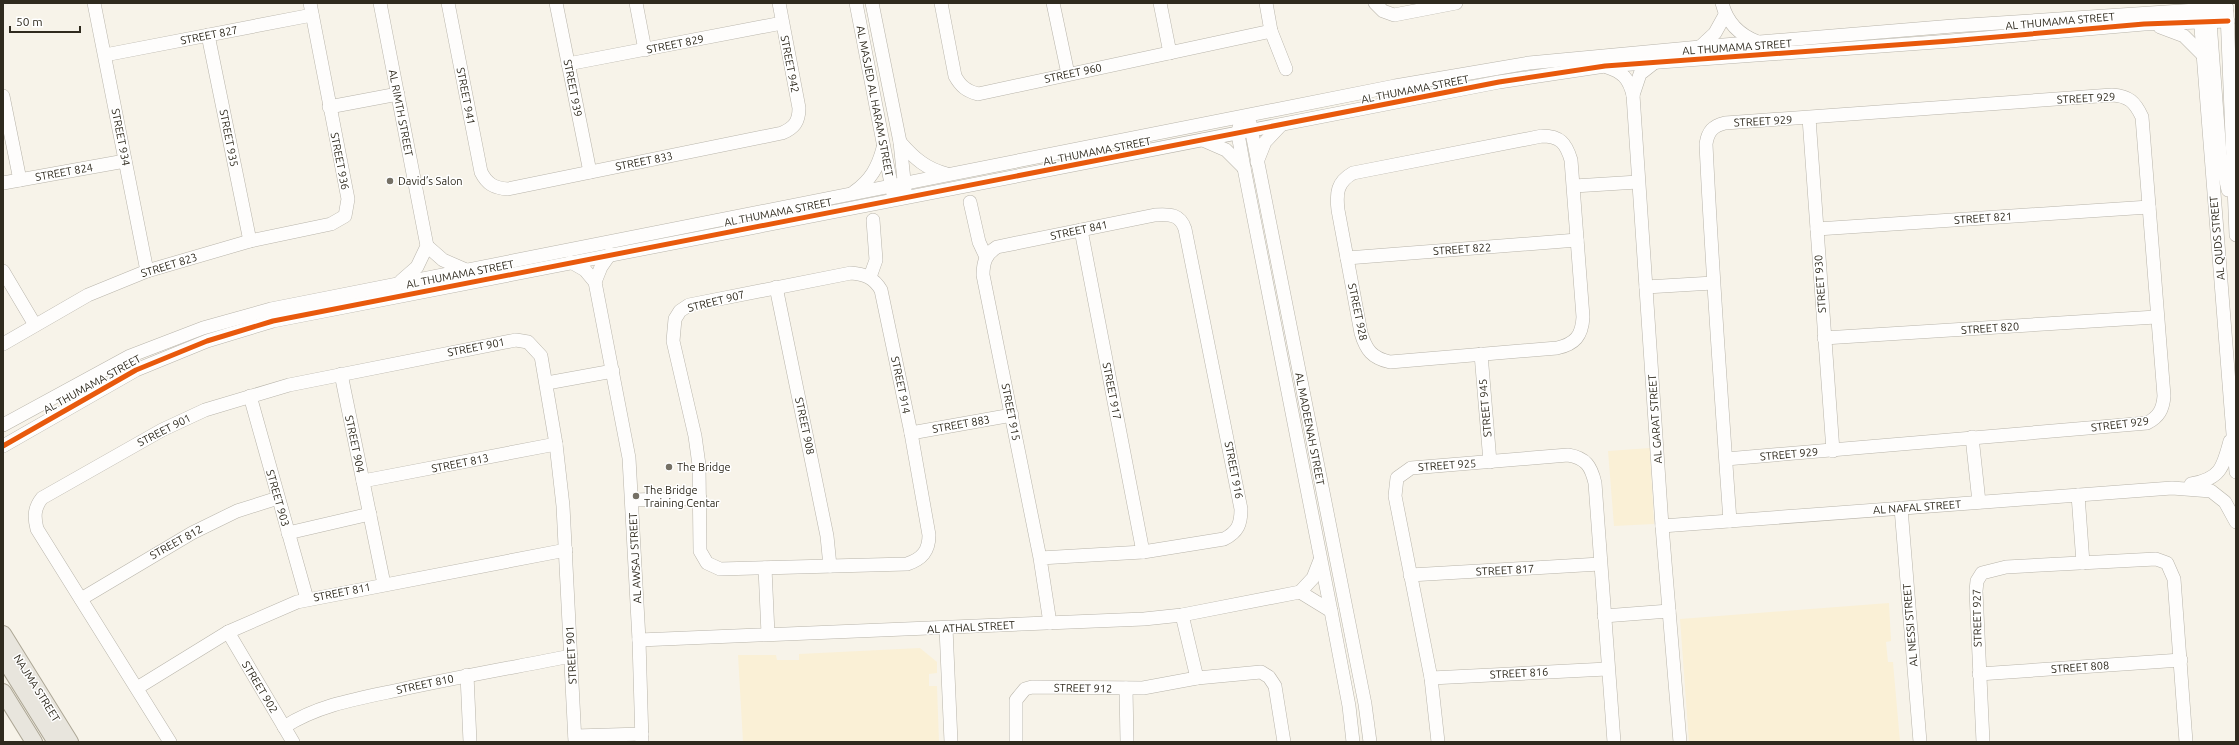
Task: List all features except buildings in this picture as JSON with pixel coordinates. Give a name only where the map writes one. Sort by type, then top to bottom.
[{"type":"main road","name":"NAJMA STREET","points":[[3,634],[70,742]]},
{"type":"main road","points":[[3,657],[56,742]]},
{"type":"main road","points":[[3,692],[34,742]]},
{"type":"street","name":"STREET 934","points":[[94,3],[147,271]]},
{"type":"street","name":"AL RIMTH STREET","points":[[380,3],[427,246]]},
{"type":"street","name":"STREET 941","points":[[448,3],[481,172],[491,185]]},
{"type":"street","name":"STREET 939","points":[[556,3],[590,172]]},
{"type":"street","points":[[636,3],[645,50]]},
{"type":"street","name":"STREET 942","points":[[779,3],[799,108],[799,117],[796,125]]},
{"type":"street","name":"AL MASJED AL HARAM STREET","points":[[856,3],[884,144],[896,194]]},
{"type":"street","name":"AL MASJED AL HARAM STREET","points":[[872,3],[900,142],[904,182],[896,194]]},
{"type":"street","name":"STREET 960","points":[[941,3],[955,76],[960,85],[967,91],[978,94],[1271,31]]},
{"type":"street","points":[[1053,3],[1068,74]]},
{"type":"street","points":[[1160,3],[1170,53]]},
{"type":"street","points":[[1266,3],[1271,31],[1286,69]]},
{"type":"street","points":[[1375,3],[1383,11],[1394,14],[1456,3]]},
{"type":"street","points":[[2146,19],[2170,3]]},
{"type":"street","name":"AL THUMAMA STREET","points":[[3,446],[136,370],[182,350],[225,335],[273,322],[337,308],[750,227],[896,194],[1238,134],[1250,123],[1280,125],[1499,82],[1605,66],[1654,63],[2202,14],[2226,6]]},
{"type":"street","name":"AL QUDS STREET","points":[[2226,6],[2228,21],[2236,235]]},
{"type":"street","name":"STREET 827","points":[[105,55],[208,35],[311,9]]},
{"type":"street","name":"STREET 936","points":[[311,9],[348,199],[345,216]]},
{"type":"street","points":[[1724,9],[1740,33],[1760,42]]},
{"type":"street","points":[[1700,47],[1716,33],[1724,9]]},
{"type":"street","points":[[2202,14],[2220,154],[2234,213]]},
{"type":"street","name":"AL THUMAMA STREET","points":[[2202,14],[2228,21]]},
{"type":"street","name":"AL QUDS STREET","points":[[2202,14],[2202,54],[2236,472]]},
{"type":"street","points":[[2146,19],[2184,36],[2202,54]]},
{"type":"street","name":"AL THUMAMA STREET","points":[[904,182],[1250,123],[1395,86],[1530,63],[1953,26],[2146,19]]},
{"type":"street","name":"STREET 829","points":[[568,64],[782,23]]},
{"type":"street","name":"STREET 935","points":[[208,35],[250,241]]},
{"type":"street","name":"AL GARAT STREET","points":[[1633,95],[1640,74],[1654,63]]},
{"type":"street","name":"AL GARAT STREET","points":[[1605,66],[1617,70],[1626,77],[1633,95],[1662,526],[1680,742]]},
{"type":"street","points":[[329,107],[398,94]]},
{"type":"street","points":[[3,96],[20,180]]},
{"type":"street","name":"STREET 929","points":[[1726,459],[2147,422],[2155,419],[2160,412],[2164,396],[2156,317],[2142,117],[2131,100],[2122,96],[1725,123],[1716,125],[1710,130],[1706,144],[1713,283],[1730,521]]},
{"type":"street","name":"STREET 930","points":[[1809,118],[1833,450]]},
{"type":"street","name":"AL MADEENAH STREET","points":[[1250,123],[1365,704],[1370,742]]},
{"type":"street","name":"STREET 833","points":[[491,185],[499,189],[508,189],[782,133],[796,125]]},
{"type":"street","points":[[1257,162],[1265,142],[1280,125]]},
{"type":"street","name":"AL MADEENAH STREET","points":[[1238,134],[1349,706],[1353,742]]},
{"type":"street","name":"STREET 928","points":[[1542,136],[1552,136],[1561,140],[1567,147],[1571,160],[1574,186],[1583,317],[1582,329],[1578,338],[1568,346],[1557,348],[1390,362],[1380,360],[1371,355],[1365,346],[1361,333],[1337,196],[1339,186],[1344,178],[1353,173],[1542,136]]},
{"type":"street","points":[[1203,140],[1226,150],[1244,168]]},
{"type":"street","points":[[900,142],[916,160],[937,171],[948,174]]},
{"type":"street","points":[[853,194],[867,182],[878,166],[884,144]]},
{"type":"street","name":"STREET 824","points":[[3,183],[126,161]]},
{"type":"street","points":[[1574,186],[1638,182]]},
{"type":"street","name":"AL THUMAMA STREET","points":[[3,425],[107,366],[176,338],[249,314],[399,282],[853,194],[896,194]]},
{"type":"street","points":[[970,202],[979,242],[986,257]]},
{"type":"street","name":"STREET 821","points":[[1817,229],[2149,208]]},
{"type":"street","name":"STREET 841","points":[[986,257],[997,247],[1155,214],[1176,216]]},
{"type":"street","name":"STREET 823","points":[[3,344],[88,295],[147,271],[250,241],[331,224],[345,216]]},
{"type":"street","name":"STREET 916","points":[[1040,558],[1143,552],[1224,539],[1233,534],[1239,528],[1241,508],[1185,229],[1182,222],[1176,216]]},
{"type":"street","points":[[870,277],[876,260],[873,220]]},
{"type":"street","name":"STREET 917","points":[[1081,230],[1143,552]]},
{"type":"street","name":"STREET 822","points":[[1348,258],[1577,240]]},
{"type":"street","points":[[399,282],[417,267],[427,246],[444,260],[466,270]]},
{"type":"street","points":[[571,262],[585,270],[595,282],[601,267],[610,254]]},
{"type":"street","name":"STREET 915","points":[[986,257],[983,275],[1040,558],[1050,623]]},
{"type":"street","points":[[3,271],[35,325]]},
{"type":"street","name":"STREET 907","points":[[870,277],[851,273],[689,305],[680,311],[675,319],[673,341],[696,436],[700,498],[700,551],[707,564],[720,570],[906,564],[917,561],[924,554]]},
{"type":"street","name":"STREET 914","points":[[870,277],[881,290],[911,433],[929,535],[929,545],[924,554]]},
{"type":"street","name":"AL AWSAJ STREET","points":[[595,282],[629,458],[633,500],[642,738]]},
{"type":"street","points":[[1646,287],[1713,283]]},
{"type":"street","name":"STREET 908","points":[[776,287],[824,520],[830,566]]},
{"type":"street","name":"STREET 820","points":[[1824,338],[2156,317]]},
{"type":"street","name":"STREET 901","points":[[170,742],[37,529],[35,521],[37,505],[42,498],[162,430],[205,410],[250,396],[341,374],[516,340],[528,342],[535,347],[541,356],[547,383],[556,444],[566,550],[575,739],[642,738]]},
{"type":"street","name":"STREET 945","points":[[1480,354],[1490,462]]},
{"type":"street","points":[[547,383],[613,371]]},
{"type":"street","name":"STREET 904","points":[[341,374],[384,584]]},
{"type":"street","name":"STREET 903","points":[[250,396],[307,599]]},
{"type":"street","name":"STREET 883","points":[[911,433],[1012,415]]},
{"type":"street","name":"AL NAFAL STREET","points":[[1662,526],[2172,488],[2212,479],[2219,472],[2226,459],[2233,433]]},
{"type":"street","points":[[1972,437],[1979,502]]},
{"type":"street","name":"STREET 813","points":[[363,481],[556,444]]},
{"type":"street","name":"STREET 925","points":[[1438,742],[1431,678],[1395,496],[1397,478],[1411,468],[1568,455],[1579,457],[1587,462],[1595,483],[1607,669],[1614,742]]},
{"type":"street","name":"AL NAFAL STREET","points":[[2172,488],[2211,491],[2225,502],[2236,522]]},
{"type":"street","points":[[2078,495],[2083,563]]},
{"type":"street","name":"STREET 812","points":[[81,599],[192,533],[237,511],[278,498]]},
{"type":"street","points":[[633,500],[700,498]]},
{"type":"street","name":"AL NESSI STREET","points":[[1901,508],[1920,742]]},
{"type":"street","points":[[288,533],[370,514]]},
{"type":"street","name":"STREET 811","points":[[137,688],[228,632],[274,610],[307,599],[566,550]]},
{"type":"street","name":"STREET 927","points":[[1983,742],[1976,591],[1977,580],[1982,573],[2006,567],[2156,559],[2167,563],[2174,579],[2186,742]]},
{"type":"street","points":[[1320,560],[1313,578],[1300,592],[1316,600],[1331,611]]},
{"type":"street","name":"STREET 817","points":[[1410,575],[1600,564]]},
{"type":"street","points":[[765,568],[768,634]]},
{"type":"street","name":"AL ATHAL STREET","points":[[639,640],[1144,619],[1182,615],[1300,592]]},
{"type":"street","points":[[1604,616],[1669,610]]},
{"type":"street","points":[[1182,615],[1197,678]]},
{"type":"street","points":[[946,628],[951,742]]},
{"type":"street","name":"STREET 902","points":[[228,632],[293,742]]},
{"type":"street","name":"STREET 810","points":[[284,727],[300,717],[333,704],[467,675],[571,656]]},
{"type":"street","name":"STREET 808","points":[[1979,674],[2180,660]]},
{"type":"street","name":"STREET 816","points":[[1431,678],[1607,669]]},
{"type":"street","name":"STREET 912","points":[[1016,742],[1016,700],[1025,689],[1032,687],[1126,688],[1164,685],[1197,678],[1261,672],[1269,677],[1275,686],[1278,696],[1284,742]]},
{"type":"street","points":[[467,675],[470,742]]},
{"type":"street","points":[[1126,688],[1127,742]]},
{"type":"shaded area","points":[[1650,448],[1654,524],[1614,526],[1608,451]]},
{"type":"shaded area","points":[[1889,603],[1891,641],[1886,642],[1888,662],[1893,662],[1900,742],[1689,742],[1680,619]]},
{"type":"shaded area","points":[[920,648],[937,662],[937,673],[929,674],[929,686],[937,686],[939,742],[743,742],[738,655],[776,655],[777,660],[799,660],[799,654]]},
{"type":"cycle path","points":[[3,446],[136,370],[207,341],[273,321],[1499,82],[1605,66],[1950,41],[2144,24],[2228,21]]},
{"type":"place","name":"David’s Salon","points":[[390,181]]},
{"type":"place","name":"The Bridge","points":[[669,467]]},
{"type":"place","name":"The Bridge Training Centar","points":[[636,496]]}]
